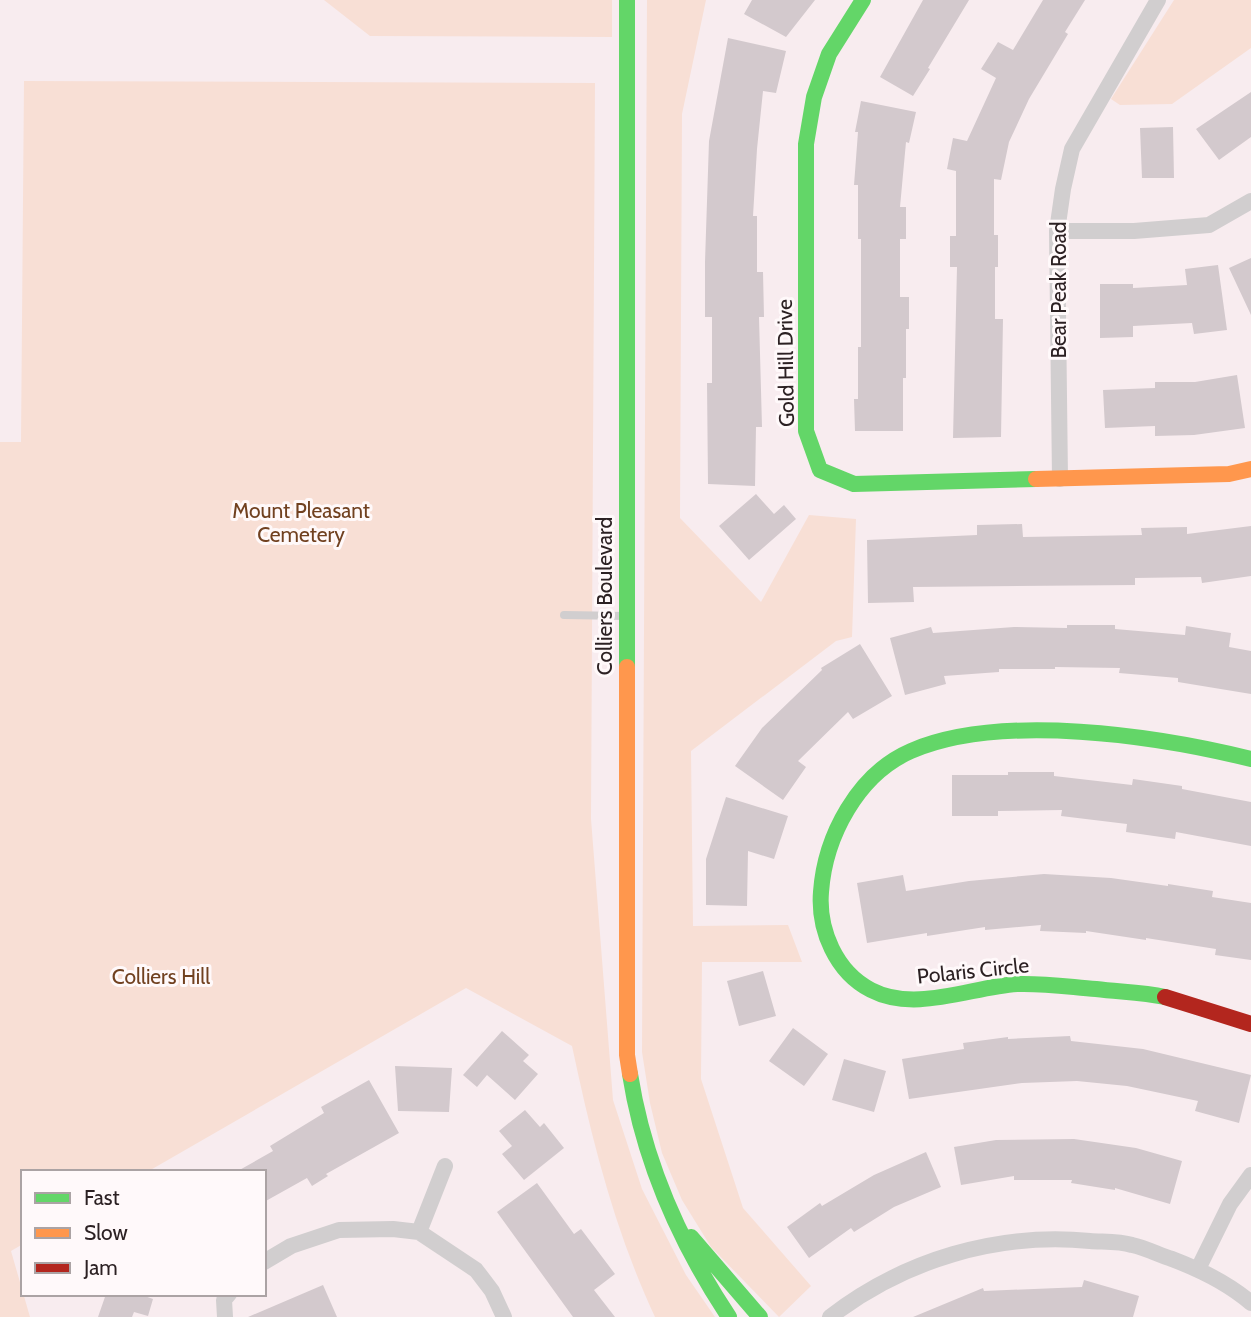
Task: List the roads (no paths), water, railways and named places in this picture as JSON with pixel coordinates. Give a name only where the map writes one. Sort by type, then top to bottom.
[{"type":"street","name":"Colliers Boulevard","points":[[627,0],[628,1055],[638,1116],[660,1188],[685,1248],[729,1317]]},
{"type":"street","name":"Gold Hill Drive","points":[[863,0],[829,54],[814,97],[806,144],[806,431],[820,470],[854,484],[1229,474],[1251,469]]},
{"type":"street","name":"Bear Peak Road","points":[[1060,479],[1057,231],[1072,149],[1158,0]]},
{"type":"street","points":[[1057,231],[1134,231],[1209,225],[1251,201]]},
{"type":"street","name":"Polaris Circle","points":[[1251,759],[1165,741],[1090,734],[1030,732],[971,735],[939,741],[909,752],[886,768],[865,786],[845,810],[825,864],[821,894],[823,932],[842,968],[872,990],[905,999],[1031,984],[1147,993],[1212,1010],[1251,1024]]},
{"type":"street","points":[[419,1232],[444,1166]]},
{"type":"street","points":[[1198,1269],[1230,1204],[1251,1175]]},
{"type":"street","name":"Colliers Boulevard","points":[[660,1188],[695,1243],[760,1317]]},
{"type":"street","points":[[266,1261],[291,1246],[339,1230],[393,1229],[419,1232],[476,1270],[492,1291],[504,1317]]},
{"type":"street","points":[[830,1317],[851,1301],[919,1265],[991,1244],[1056,1238],[1131,1244],[1198,1269],[1251,1303]]},
{"type":"street","points":[[225,1317],[224,1300],[227,1296]]},
{"type":"lane","points":[[564,615],[626,616]]},
{"type":"park label","name":"Mount Pleasant Cemetery","points":[[301,523]]},
{"type":"park label","name":"Colliers Hill","points":[[161,977]]}]
